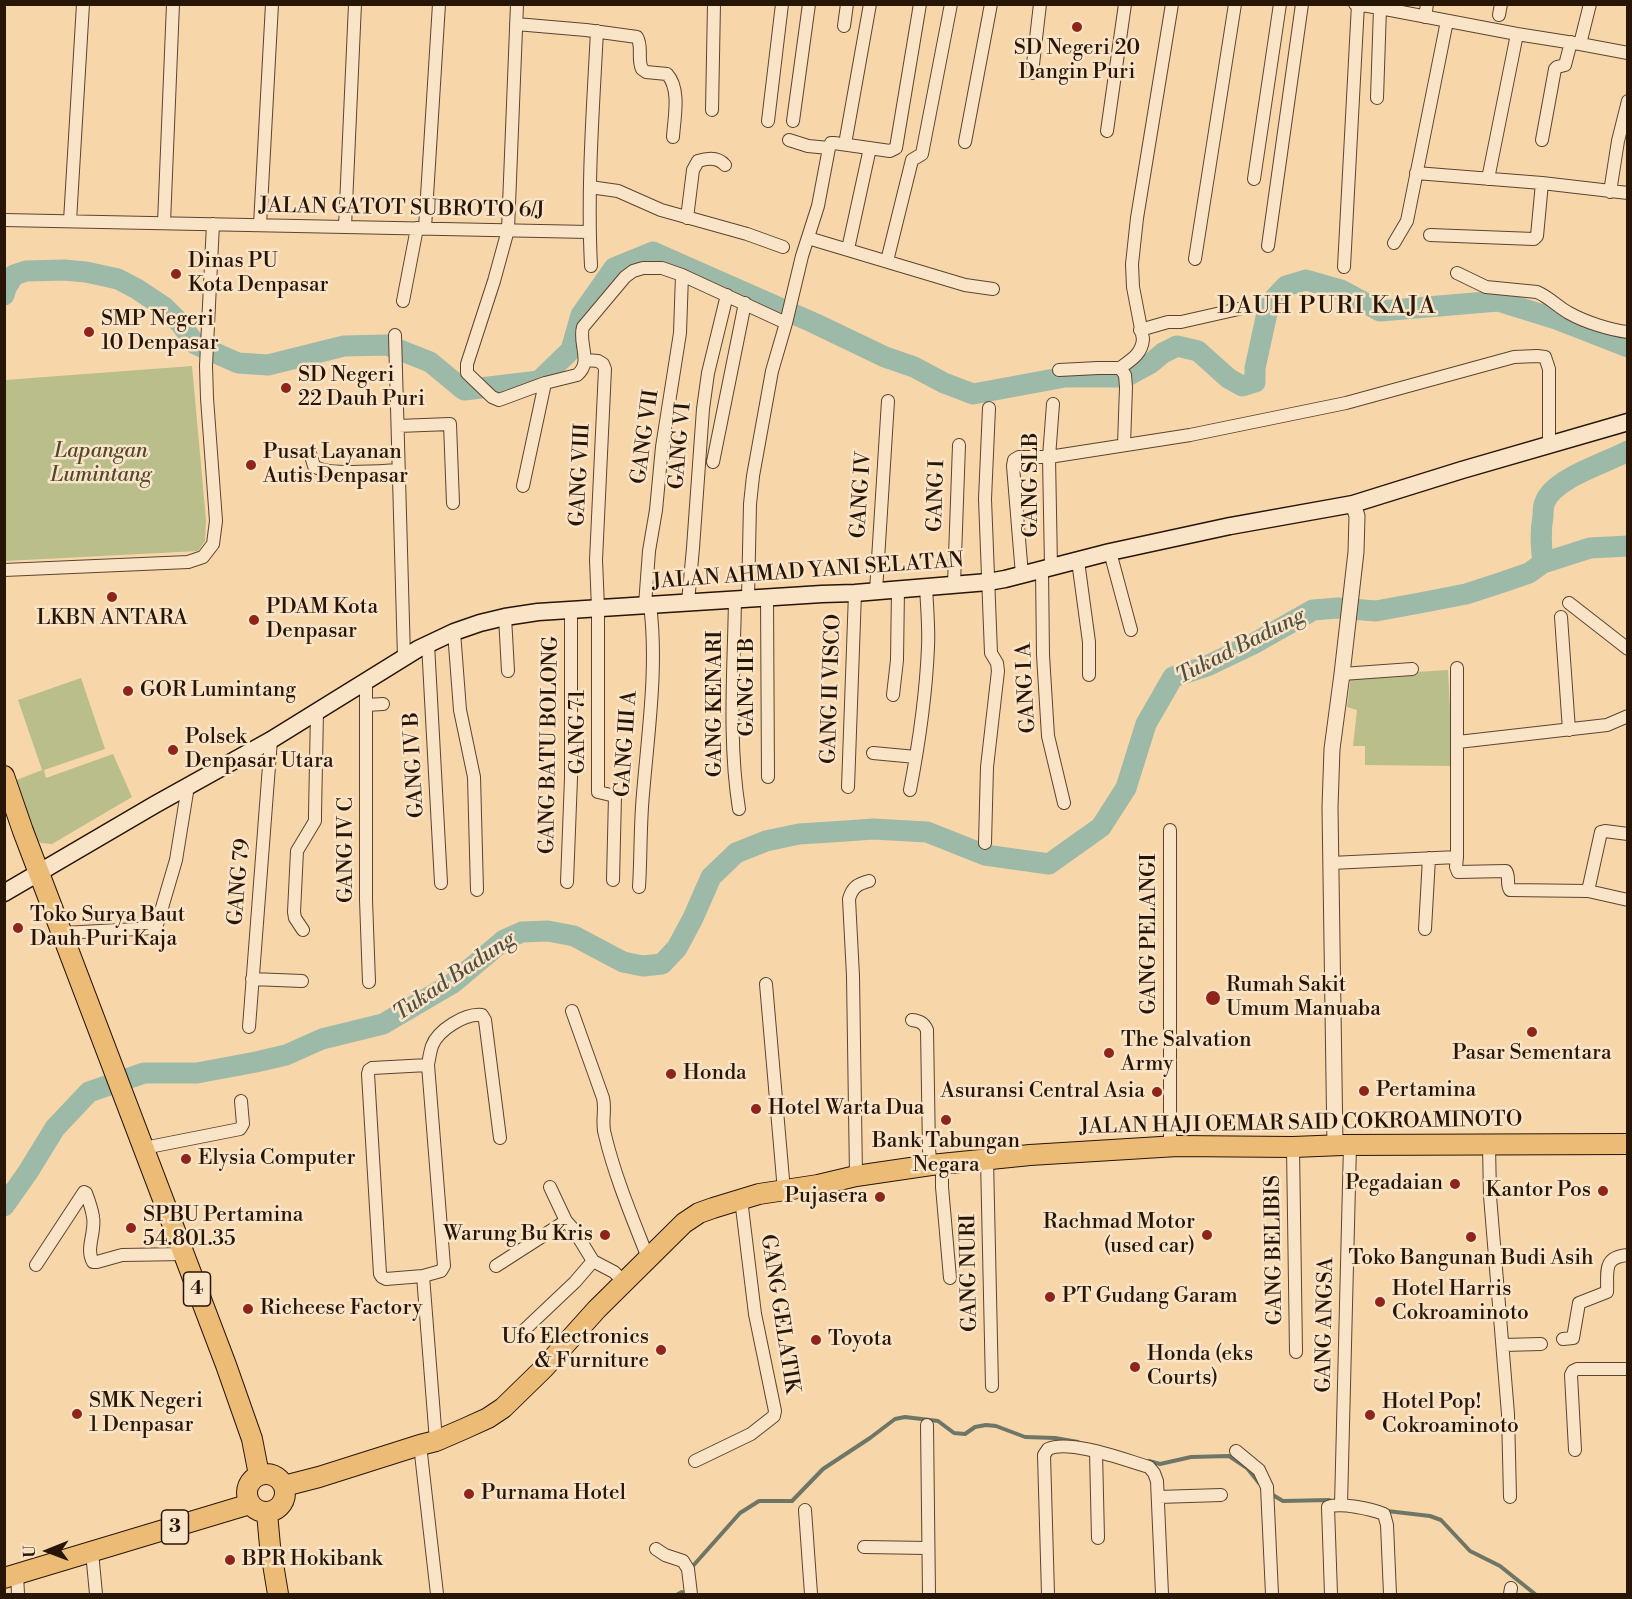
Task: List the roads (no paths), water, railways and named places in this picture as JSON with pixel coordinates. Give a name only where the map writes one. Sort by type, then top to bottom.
[{"type":"highway","name":"4","points":[[4,776],[226,1365],[252,1439],[259,1475]]},
{"type":"highway","name":"JALAN HAJI OEMAR SAID COKROAMINOTO","points":[[284,1486],[428,1443],[488,1418],[502,1408],[544,1368],[597,1309],[684,1223],[699,1213],[759,1194],[937,1164],[1091,1150],[1170,1146],[1628,1144]]},
{"type":"highway","points":[[258,1508],[273,1511],[283,1503],[285,1498],[284,1486],[270,1474],[259,1475],[253,1479],[249,1484],[247,1498],[258,1508],[270,1546],[278,1594]]},
{"type":"highway","name":"3","points":[[11,1576],[258,1508]]},
{"type":"main road","name":"JALAN AHMAD YANI SELATAN","points":[[4,893],[271,740],[428,644],[480,623],[538,612],[572,609],[855,593],[988,582],[1230,526],[1353,504],[1628,422]]},
{"type":"street","points":[[70,221],[83,4]]},
{"type":"street","points":[[164,223],[173,4]]},
{"type":"street","points":[[260,225],[272,4]]},
{"type":"street","points":[[345,227],[355,4]]},
{"type":"street","points":[[403,301],[421,228],[439,4]]},
{"type":"street","points":[[517,4],[508,230],[467,364],[467,373],[499,400],[544,383],[578,375],[586,360],[582,337],[583,327],[625,277],[633,271],[654,267],[682,275],[787,320]]},
{"type":"street","points":[[712,110],[714,4]]},
{"type":"street","points":[[768,121],[782,4]]},
{"type":"street","points":[[793,121],[809,4]]},
{"type":"street","points":[[844,26],[847,4]]},
{"type":"street","points":[[845,144],[870,4]]},
{"type":"street","points":[[789,140],[808,146],[829,148],[831,143],[890,151],[896,148],[920,4]]},
{"type":"street","points":[[887,261],[912,160],[922,154],[951,4]]},
{"type":"street","points":[[965,142],[991,4]]},
{"type":"street","points":[[1032,73],[1040,4]]},
{"type":"street","points":[[1107,131],[1125,4]]},
{"type":"street","points":[[1059,370],[1120,368],[1140,352],[1143,339],[1133,287],[1132,264],[1137,218],[1172,4]]},
{"type":"street","points":[[1194,260],[1235,4]]},
{"type":"street","points":[[1254,179],[1280,4]]},
{"type":"street","points":[[1268,246],[1302,4]]},
{"type":"street","points":[[1542,140],[1555,69],[1567,63],[1590,4]]},
{"type":"street","points":[[1344,267],[1357,5],[1426,10],[1447,21],[1517,34],[1576,41],[1628,53]]},
{"type":"street","points":[[1377,98],[1380,8]]},
{"type":"street","points":[[1394,243],[1407,221],[1447,21]]},
{"type":"street","points":[[516,24],[597,31],[633,36],[639,39],[639,60],[642,69],[646,72],[667,74],[672,82],[675,94],[673,137]]},
{"type":"street","points":[[591,266],[590,187],[597,31]]},
{"type":"street","points":[[1488,179],[1517,34]]},
{"type":"street","points":[[1610,192],[1625,127],[1628,101]]},
{"type":"street","name":"GANG KENARI","points":[[739,809],[735,782],[733,726],[753,476],[772,371],[802,256],[818,206],[829,148]]},
{"type":"street","points":[[848,249],[870,148]]},
{"type":"street","points":[[687,218],[693,170],[698,161],[714,159],[725,165]]},
{"type":"street","points":[[1416,173],[1542,183],[1628,193]]},
{"type":"street","points":[[1430,235],[1534,239],[1542,183]]},
{"type":"street","points":[[590,187],[618,191],[661,210],[747,234],[783,247]]},
{"type":"street","name":"JALAN GATOT SUBROTO 6/J","points":[[4,220],[589,232]]},
{"type":"street","points":[[4,570],[188,562],[203,557],[213,544],[216,521],[206,366],[213,224]]},
{"type":"street","points":[[808,238],[965,285],[993,289]]},
{"type":"street","points":[[1457,273],[1486,287],[1537,292],[1570,314],[1607,328],[1628,332]]},
{"type":"street","name":"GANG VII","points":[[647,605],[648,559],[656,510],[662,447],[680,333],[682,275]]},
{"type":"street","name":"GANG VI","points":[[687,602],[703,409],[711,362],[727,295]]},
{"type":"street","points":[[713,462],[745,303]]},
{"type":"street","points":[[1140,330],[1168,322],[1181,322],[1244,308]]},
{"type":"street","points":[[395,336],[404,658]]},
{"type":"street","points":[[1022,575],[1013,463],[1016,458],[1049,457],[1190,435],[1346,404],[1490,362],[1514,357],[1538,356],[1545,357],[1549,369],[1549,446]]},
{"type":"street","name":"GANG VIII","points":[[586,360],[598,361],[605,369],[596,560],[598,608]]},
{"type":"street","points":[[1120,368],[1125,375],[1126,387],[1124,445]]},
{"type":"street","points":[[523,486],[544,383]]},
{"type":"street","name":"GANG IV","points":[[876,591],[888,401]]},
{"type":"street","name":"GANG SLB","points":[[1047,568],[1049,457],[1053,404]]},
{"type":"street","points":[[985,843],[987,767],[998,671],[997,663],[991,653],[985,499],[989,408]]},
{"type":"street","points":[[398,426],[450,424],[453,503]]},
{"type":"street","name":"GANG I","points":[[954,584],[958,445]]},
{"type":"street","points":[[311,456],[314,466],[320,470],[341,472],[399,470]]},
{"type":"street","points":[[1343,1146],[1330,863],[1330,807],[1332,749],[1356,552],[1357,516],[1353,504]]},
{"type":"street","points":[[1110,552],[1131,630]]},
{"type":"street","points":[[1077,561],[1089,642],[1089,675]]},
{"type":"street","name":"GANG I A","points":[[1047,568],[1043,655],[1048,736],[1064,803]]},
{"type":"street","points":[[910,790],[923,711],[928,645],[926,587]]},
{"type":"street","points":[[893,695],[897,660],[898,589]]},
{"type":"street","name":"GANG II VISCO","points":[[848,787],[855,593]]},
{"type":"street","name":"GANG II B","points":[[767,597],[768,777]]},
{"type":"street","points":[[1569,603],[1628,649]]},
{"type":"street","name":"GANG III A","points":[[639,887],[643,798],[651,707],[652,626],[647,605]]},
{"type":"street","name":"GANG 71","points":[[598,608],[598,792],[615,796],[613,880]]},
{"type":"street","name":"GANG BATU BOLONG","points":[[567,882],[571,778],[572,609]]},
{"type":"street","points":[[506,617],[508,671]]},
{"type":"street","points":[[1561,617],[1569,730]]},
{"type":"street","points":[[454,633],[460,710],[474,777],[477,890]]},
{"type":"street","name":"GANG IV B","points":[[428,644],[441,883]]},
{"type":"street","points":[[1457,668],[1457,857],[1455,867],[1458,872],[1506,871],[1510,890],[1588,891],[1628,900]]},
{"type":"street","points":[[1342,674],[1412,669]]},
{"type":"street","name":"GANG IV C","points":[[366,681],[366,900],[369,982]]},
{"type":"street","points":[[366,705],[383,704]]},
{"type":"street","points":[[303,930],[294,912],[295,875],[297,850],[315,822],[317,711]]},
{"type":"street","points":[[1458,742],[1569,730],[1607,724],[1628,716]]},
{"type":"street","name":"GANG 79","points":[[249,1027],[271,740]]},
{"type":"street","points":[[873,753],[916,758]]},
{"type":"street","points":[[63,933],[156,928],[176,860],[188,786]]},
{"type":"street","name":"GANG PELANGI","points":[[1170,830],[1170,1146]]},
{"type":"street","points":[[1588,891],[1602,832],[1628,834]]},
{"type":"street","points":[[1330,863],[1457,857]]},
{"type":"street","points":[[1425,929],[1429,858]]},
{"type":"street","points":[[856,1176],[853,976],[849,899],[856,886],[869,881]]},
{"type":"street","points":[[252,979],[302,981]]},
{"type":"street","points":[[766,984],[784,1191]]},
{"type":"street","points":[[572,1011],[603,1098],[603,1129],[620,1188],[648,1258]]},
{"type":"street","points":[[428,1065],[372,1068],[368,1074],[382,1277],[386,1279],[423,1276],[441,1271],[444,1266],[428,1065],[433,1044],[448,1028],[460,1020],[475,1015],[484,1017],[500,1138]]},
{"type":"street","points":[[912,1020],[919,1021],[927,1030],[929,1150],[937,1164],[942,1187],[950,1278]]},
{"type":"street","points":[[144,1148],[240,1130],[243,1124],[241,1101]]},
{"type":"street","points":[[1489,1145],[1490,1196],[1508,1414],[1510,1497]]},
{"type":"street","name":"GANG ANGSA","points":[[1331,1594],[1328,1507],[1335,1505],[1343,1146]]},
{"type":"street","name":"GANG BELIBIS","points":[[1293,1147],[1296,1352]]},
{"type":"street","name":"GANG NURI","points":[[987,1159],[992,1386]]},
{"type":"street","points":[[550,1187],[566,1221],[593,1261],[614,1272],[624,1282]]},
{"type":"street","points":[[36,1265],[84,1192],[94,1219],[90,1246],[93,1262],[122,1255],[184,1254]]},
{"type":"street","name":"GANG GELATIK","points":[[695,1461],[751,1434],[774,1416],[775,1411],[755,1314],[741,1199]]},
{"type":"street","points":[[496,1266],[566,1221]]},
{"type":"street","points":[[1563,1339],[1574,1338],[1579,1303],[1607,1292],[1608,1264],[1613,1258],[1628,1255]]},
{"type":"street","points":[[519,1335],[575,1282],[593,1261]]},
{"type":"street","points":[[423,1276],[428,1443],[437,1594]]},
{"type":"street","points":[[1503,1345],[1541,1344]]},
{"type":"street","points":[[1575,1450],[1571,1375],[1573,1371],[1577,1369],[1628,1369]]},
{"type":"street","points":[[927,1425],[929,1594]]},
{"type":"street","points":[[1048,1594],[1045,1451],[1052,1447],[1065,1446],[1149,1467],[1154,1473],[1157,1481],[1162,1594]]},
{"type":"street","points":[[1236,1451],[1259,1470],[1267,1491],[1272,1594]]},
{"type":"street","points":[[1096,1452],[1098,1538]]},
{"type":"street","points":[[1158,1497],[1221,1495]]},
{"type":"street","points":[[1335,1505],[1384,1514],[1390,1594]]},
{"type":"street","points":[[806,1510],[811,1594]]},
{"type":"street","points":[[864,1547],[928,1548]]},
{"type":"street","points":[[656,1549],[665,1555],[683,1560],[688,1569],[691,1594]]},
{"type":"street","points":[[92,1552],[96,1594]]},
{"type":"street","points":[[11,1576],[18,1594]]},
{"type":"waterway","points":[[4,295],[14,275],[26,271],[86,272],[118,279],[137,289],[164,307],[181,324],[195,344],[238,363],[268,365],[344,346],[387,345],[430,362],[464,390],[539,381],[571,350],[581,315],[614,268],[653,252],[885,357],[914,367],[944,383],[973,394],[1065,377],[1118,377]]},
{"type":"waterway","points":[[1129,375],[1177,346],[1198,351],[1228,378],[1242,386],[1255,382],[1255,368],[1269,304],[1286,286],[1306,280],[1341,290],[1380,311],[1498,301],[1556,319],[1628,347]]},
{"type":"waterway","points":[[1543,563],[1541,528],[1543,509],[1550,493],[1569,478],[1628,451]]},
{"type":"waterway","name":"Tukad Badung","points":[[4,1206],[55,1128],[89,1092],[144,1073],[197,1073],[256,1062],[286,1055],[322,1039],[383,1024],[453,983],[504,940],[522,932],[548,931],[574,936],[623,962],[643,966],[662,964],[677,948],[711,877],[736,853],[766,841],[799,834],[873,829],[927,832],[985,855],[1049,864],[1101,827],[1126,788],[1146,724],[1173,677],[1207,666],[1253,644],[1313,610],[1338,608],[1376,611],[1466,594],[1529,573],[1543,563],[1590,548],[1628,546]]},
{"type":"waterway","points":[[692,1570],[692,1567],[740,1513],[759,1501],[792,1501],[823,1469],[895,1419],[905,1417],[938,1421],[954,1433],[965,1434],[975,1427],[986,1425],[996,1426],[1025,1437],[1055,1438],[1078,1442]]},
{"type":"waterway","points":[[1149,1461],[1160,1464],[1191,1457],[1229,1456],[1247,1468],[1259,1483]]},
{"type":"waterway","points":[[1271,1494],[1283,1501],[1329,1500],[1333,1502]]},
{"type":"waterway","points":[[1387,1511],[1430,1516],[1441,1520],[1470,1551],[1500,1566],[1535,1594]]},
{"type":"waterway","points":[[678,1594],[682,1592]]},
{"type":"place","name":"SD Negeri 20 Dangin Puri","points":[[1077,27]]},
{"type":"place","name":"Dinas PU Kota Denpasar","points":[[176,274]]},
{"type":"place","name":"SMP Negeri 10 Denpasar","points":[[89,332]]},
{"type":"place","name":"SD Negeri 22 Dauh Puri","points":[[286,388]]},
{"type":"place","name":"Pusat Layanan Autis Denpasar","points":[[251,465]]},
{"type":"place","name":"LKBN ANTARA","points":[[112,597]]},
{"type":"place","name":"PDAM Kota Denpasar","points":[[254,620]]},
{"type":"place","name":"GOR Lumintang","points":[[128,691]]},
{"type":"place","name":"Polsek Denpasar Utara","points":[[173,750]]},
{"type":"place","name":"Toko Surya Baut Dauh Puri Kaja","points":[[18,928]]},
{"type":"place","name":"Rumah Sakit Umum Manuaba","points":[[1213,998]]},
{"type":"place","name":"Pasar Sementara","points":[[1532,1032]]},
{"type":"place","name":"The Salvation Army","points":[[1109,1053]]},
{"type":"place","name":"Honda","points":[[671,1074]]},
{"type":"place","name":"Pertamina","points":[[1364,1091]]},
{"type":"place","name":"Asuransi Central Asia","points":[[1157,1092]]},
{"type":"place","name":"Hotel Warta Dua","points":[[756,1109]]},
{"type":"place","name":"Bank Tabungan Negara","points":[[946,1120]]},
{"type":"place","name":"Elysia Computer","points":[[186,1159]]},
{"type":"place","name":"Pegadaian","points":[[1455,1184]]},
{"type":"place","name":"Kantor Pos","points":[[1603,1191]]},
{"type":"place","name":"Pujasera","points":[[880,1197]]},
{"type":"place","name":"SPBU Pertamina 54.801.35","points":[[131,1228]]},
{"type":"place","name":"Warung Bu Kris","points":[[605,1235]]},
{"type":"place","name":"Rachmad Motor (used car)","points":[[1207,1235]]},
{"type":"place","name":"Toko Bangunan Budi Asih","points":[[1471,1237]]},
{"type":"place","name":"PT Gudang Garam","points":[[1050,1297]]},
{"type":"place","name":"Hotel Harris Cokroaminoto","points":[[1380,1302]]},
{"type":"place","name":"Richeese Factory","points":[[248,1309]]},
{"type":"place","name":"Toyota","points":[[816,1340]]},
{"type":"place","name":"Ufo Electronics & Furniture","points":[[661,1350]]},
{"type":"place","name":"Honda (eks Courts)","points":[[1135,1367]]},
{"type":"place","name":"SMK Negeri 1 Denpasar","points":[[77,1414]]},
{"type":"place","name":"Hotel Pop! Cokroaminoto","points":[[1370,1415]]},
{"type":"place","name":"Purnama Hotel","points":[[469,1494]]},
{"type":"place","name":"BPR Hokibank","points":[[230,1560]]},
{"type":"district","name":"DAUH PURI KAJA","points":[[1327,307]]},
{"type":"park label","name":"Lapangan Lumintang","points":[[101,464]]}]
